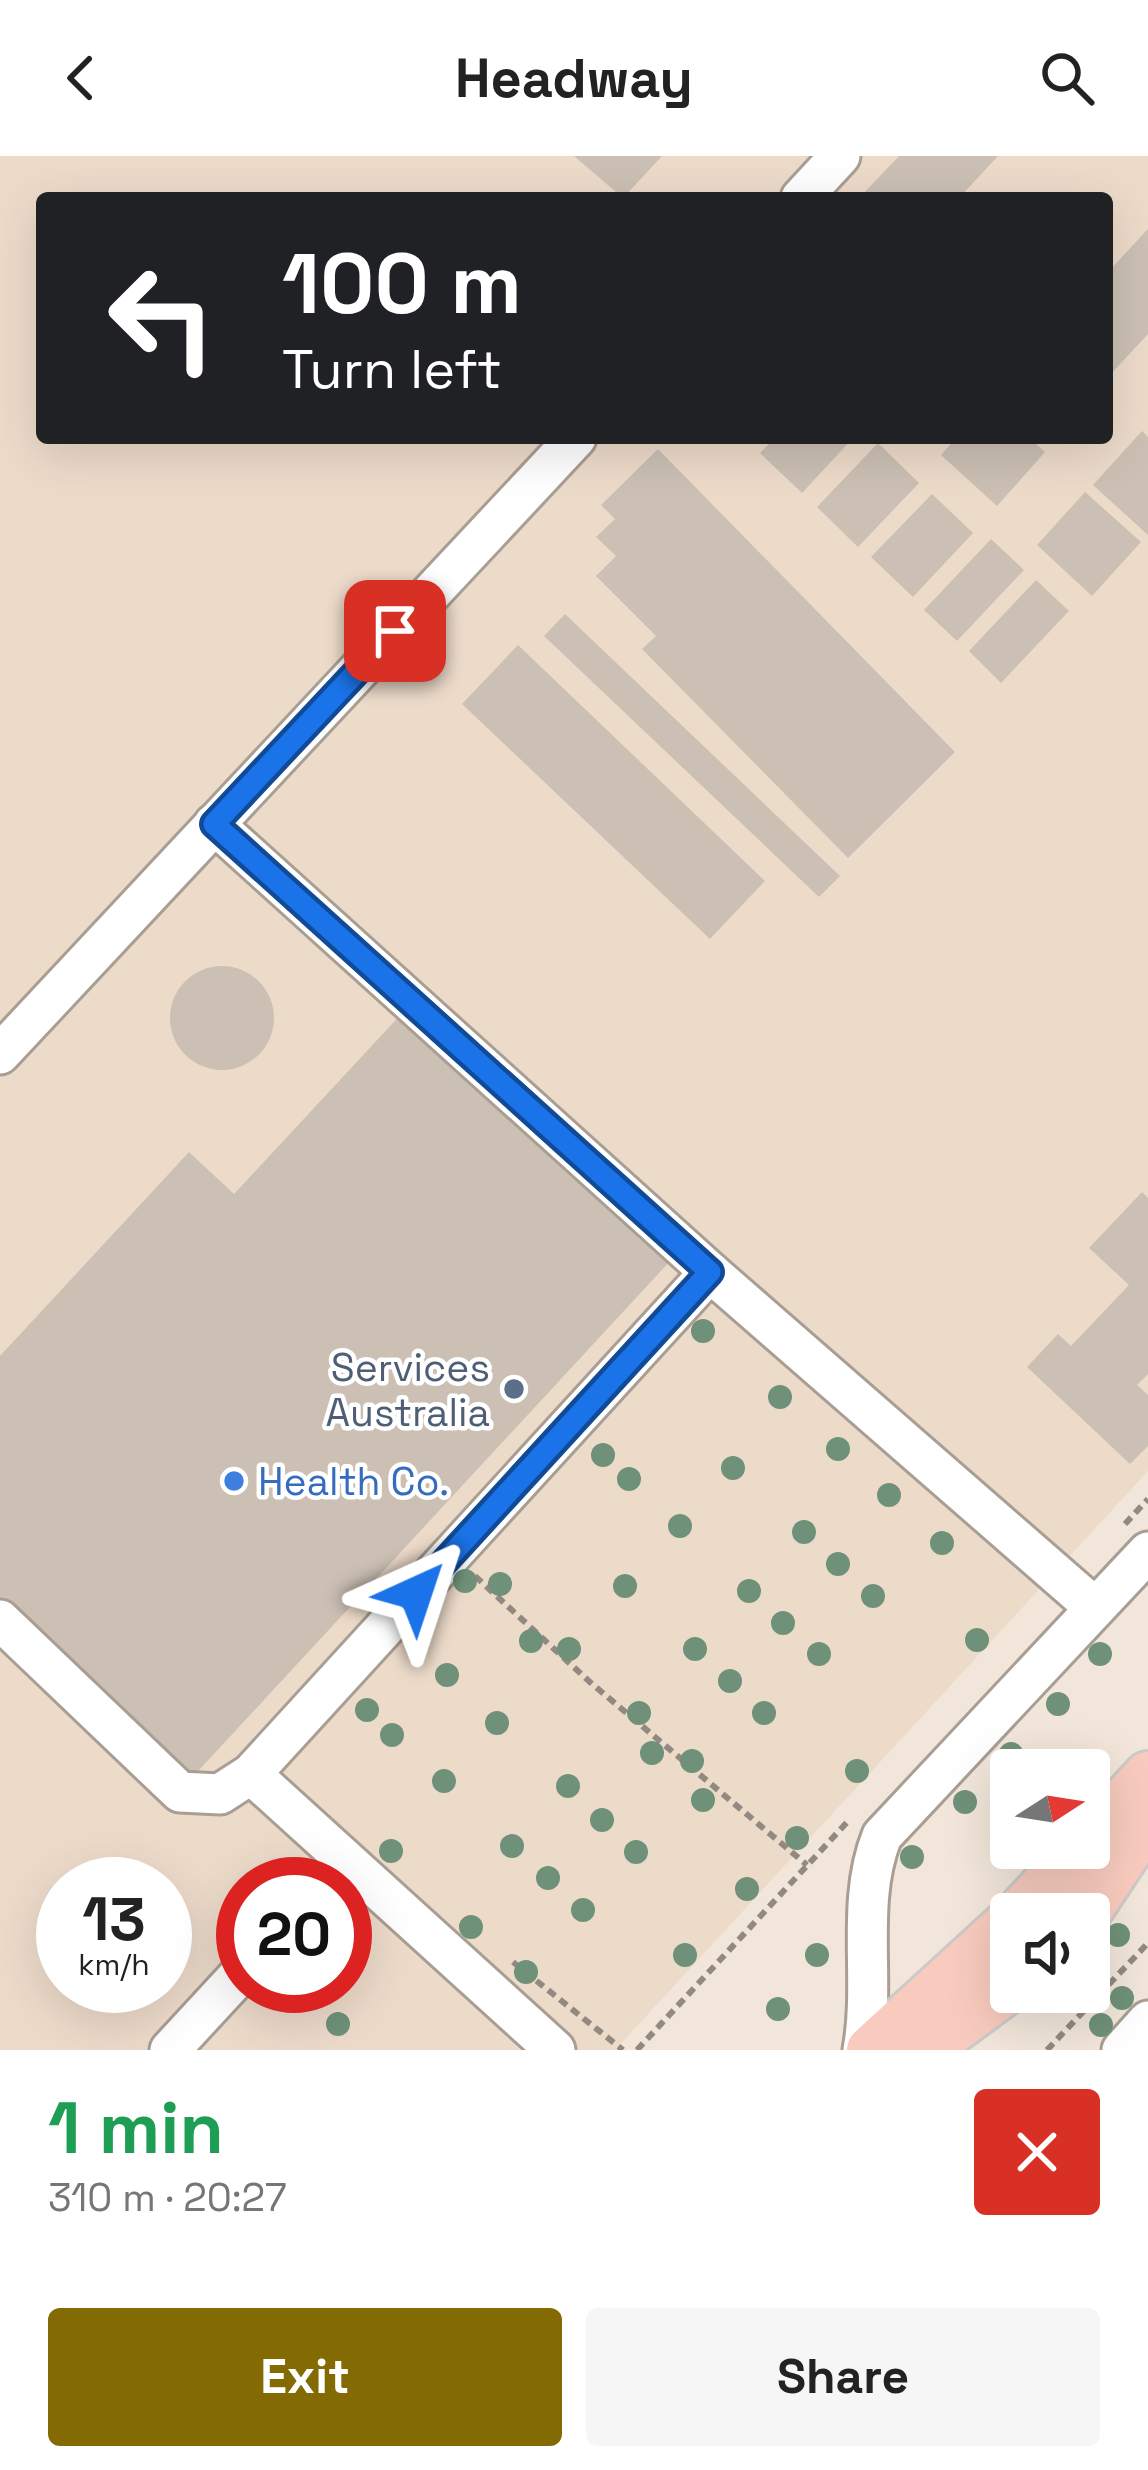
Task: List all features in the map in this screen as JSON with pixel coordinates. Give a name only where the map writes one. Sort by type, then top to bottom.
[{"type":"main road","points":[[1110,1817],[1148,1776]]},
{"type":"main road","points":[[1099,1893],[1148,1819]]},
{"type":"main road","points":[[1039,1893],[1061,1869]]},
{"type":"main road","points":[[867,2050],[990,1941]]},
{"type":"main road","points":[[924,2050],[990,2001]]},
{"type":"main road","points":[[967,2050],[1010,2013]]},
{"type":"street","points":[[807,192],[840,156]]},
{"type":"street","points":[[0,1054],[570,444]]},
{"type":"street","points":[[214,824],[710,1272],[1094,1606]]},
{"type":"street","points":[[0,1620],[180,1792],[220,1794],[251,1774],[710,1272]]},
{"type":"street","points":[[867,2050],[871,1994],[868,1883],[882,1836],[1148,1552]]},
{"type":"street","points":[[251,1774],[321,1857]]},
{"type":"street","points":[[372,1903],[553,2049]]},
{"type":"street","points":[[170,2050],[216,2000]]},
{"type":"street","points":[[1122,2050],[1148,2021]]},
{"type":"path","points":[[451,1554],[591,1683],[807,1864]]},
{"type":"path","points":[[1047,2050],[1148,1943]]},
{"type":"shaded area","points":[[0,156],[1148,156],[1148,1471],[615,2050],[0,2050]]},
{"type":"building","points":[[574,156],[662,156],[629,192],[616,192]]},
{"type":"building","points":[[899,156],[998,156],[965,192],[865,192]]},
{"type":"building","points":[[1148,229],[1148,334],[1113,372],[1113,267]]},
{"type":"building","points":[[1142,431],[1148,437],[1148,535],[1093,485]]},
{"type":"building","points":[[769,444],[847,444],[802,493],[760,453]]},
{"type":"building","points":[[877,444],[919,483],[858,547],[817,507]]},
{"type":"building","points":[[951,444],[1036,444],[1045,452],[997,506],[941,455]]},
{"type":"building","points":[[658,449],[955,752],[848,858],[642,649],[656,636],[596,576],[616,556],[596,537],[615,519],[601,505]]},
{"type":"building","points":[[1085,492],[1141,542],[1092,596],[1037,545]]},
{"type":"building","points":[[932,494],[973,533],[913,597],[871,557]]},
{"type":"building","points":[[991,539],[1024,570],[957,641],[924,610]]},
{"type":"building","points":[[1036,580],[1069,611],[1001,683],[969,651]]},
{"type":"building","points":[[565,614],[840,876],[819,897],[544,636]]},
{"type":"building","points":[[518,645],[765,881],[710,939],[462,704]]},
{"type":"building","points":[[222,966],[242,970],[259,981],[270,998],[274,1018],[270,1038],[259,1055],[242,1066],[222,1070],[202,1066],[185,1055],[174,1038],[170,1018],[174,998],[185,981],[202,970]]},
{"type":"building","name":"Health Co.","points":[[405,1010],[672,1259],[188,1782],[0,1605],[0,1356],[189,1152],[234,1194]]},
{"type":"building","points":[[1142,1192],[1148,1198],[1148,1374],[1137,1385],[1148,1395],[1148,1446],[1130,1464],[1027,1367],[1058,1334],[1071,1346],[1129,1285],[1089,1248]]},
{"type":"place","name":"Services Australia","points":[[514,1389]]},
{"type":"place","name":"Health Co.","points":[[234,1481]]},
{"type":"route","points":[[395,631],[214,824],[710,1272],[416,1593]]}]
